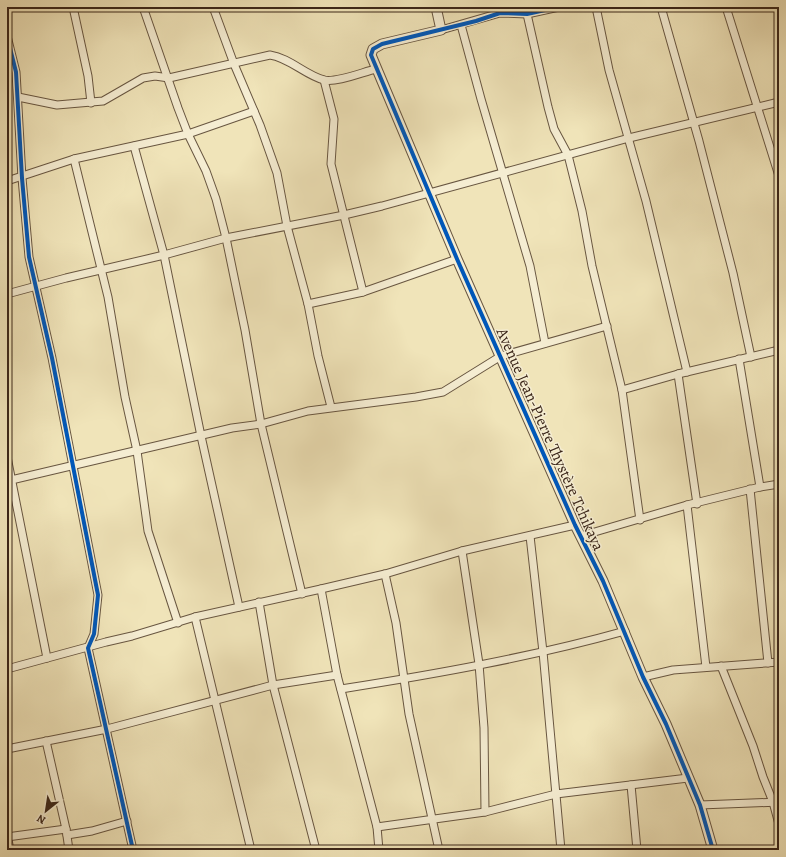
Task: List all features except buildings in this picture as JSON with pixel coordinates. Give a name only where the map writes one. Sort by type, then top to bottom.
[{"type":"street","points":[[73,7],[88,76],[91,102]]},
{"type":"street","points":[[143,7],[188,134],[206,171],[226,238],[245,330],[261,424],[302,594]]},
{"type":"street","points":[[213,7],[277,173],[287,226],[308,304],[318,356],[331,407]]},
{"type":"street","points":[[436,7],[442,30],[461,25],[500,10],[527,14],[559,7]]},
{"type":"street","points":[[596,7],[609,70],[646,201],[687,372]]},
{"type":"street","points":[[661,7],[733,273],[751,357]]},
{"type":"street","points":[[726,7],[736,44],[758,107],[779,176]]},
{"type":"street","points":[[527,14],[554,129],[568,155],[622,390],[640,520]]},
{"type":"street","points":[[461,25],[530,266],[545,343]]},
{"type":"street","name":"Avenue Jean-Pierre Thystère Tchikaya","points":[[442,30],[382,44],[373,49],[371,55],[457,259],[625,631],[643,677],[666,724],[700,805],[713,850]]},
{"type":"street","points":[[7,36],[16,72],[22,178],[29,257],[37,285],[98,595],[98,613],[94,634],[88,648],[133,850]]},
{"type":"street","points":[[18,97],[57,105],[103,101],[143,78],[155,76],[169,78],[234,64],[262,56],[280,56],[324,80],[333,80],[376,68]]},
{"type":"street","points":[[324,80],[334,119],[331,164],[363,292]]},
{"type":"street","points":[[7,294],[37,285],[164,255],[226,238],[344,215],[429,194],[628,138],[779,102]]},
{"type":"street","points":[[7,181],[22,178],[74,159],[188,134],[254,111]]},
{"type":"street","points":[[134,146],[164,255],[201,436],[239,607]]},
{"type":"street","points":[[74,159],[100,270],[108,297],[125,397],[137,451],[148,531],[178,623]]},
{"type":"street","points":[[308,304],[363,292],[457,259]]},
{"type":"street","points":[[10,480],[232,428],[261,424],[308,411],[443,392],[501,356],[607,326]]},
{"type":"street","points":[[622,390],[678,374],[779,350]]},
{"type":"street","points":[[739,359],[760,487]]},
{"type":"street","points":[[678,374],[697,504]]},
{"type":"street","points":[[7,457],[10,480],[47,658]]},
{"type":"street","points":[[581,536],[640,520],[687,505],[697,504],[750,489],[779,484]]},
{"type":"street","points":[[750,489],[768,663]]},
{"type":"street","points":[[687,505],[706,667]]},
{"type":"street","points":[[7,669],[88,648],[195,617],[385,574],[462,551],[576,525]]},
{"type":"street","points":[[530,536],[543,652],[561,850]]},
{"type":"street","points":[[462,551],[479,664],[484,728],[486,812]]},
{"type":"street","points":[[385,574],[396,623],[403,678],[439,850]]},
{"type":"street","points":[[321,589],[337,675],[377,827],[379,850]]},
{"type":"street","points":[[259,602],[273,685],[316,850]]},
{"type":"street","points":[[195,617],[251,850]]},
{"type":"street","points":[[341,689],[543,652],[625,631]]},
{"type":"street","points":[[643,677],[673,670],[779,662]]},
{"type":"street","points":[[721,666],[753,746],[763,777],[776,802],[779,824]]},
{"type":"street","points":[[7,749],[107,729],[273,685],[337,675]]},
{"type":"street","points":[[46,741],[69,850]]},
{"type":"street","points":[[377,827],[486,812],[556,794],[688,778]]},
{"type":"street","points":[[632,785],[637,850]]},
{"type":"street","points":[[700,805],[776,802]]},
{"type":"street","points":[[10,850],[7,836],[92,831],[127,821]]},
{"type":"cycle path","points":[[559,7],[527,14],[500,13],[476,21],[382,44],[373,49],[371,55],[457,259],[575,525],[603,581],[643,677],[666,724],[700,805],[713,850]]},
{"type":"cycle path","points":[[7,36],[16,72],[22,178],[29,257],[52,358],[98,595],[94,634],[88,648],[133,850]]}]
